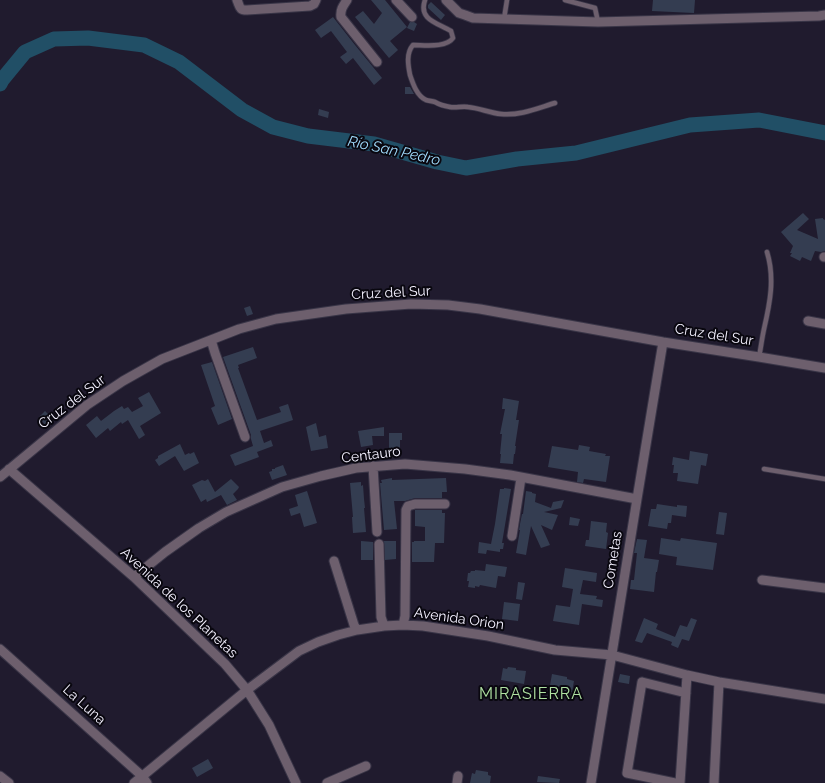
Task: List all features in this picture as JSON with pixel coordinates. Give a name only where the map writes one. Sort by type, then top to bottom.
[{"type":"street","points":[[237,0],[242,10],[247,10],[310,6],[314,4],[316,0]]},
{"type":"street","points":[[347,0],[340,12],[341,17],[377,62]]},
{"type":"street","points":[[396,0],[412,17]]},
{"type":"street","points":[[446,0],[459,13],[473,18],[504,20],[598,22],[825,15]]},
{"type":"street","name":"Cruz del Sur","points":[[0,477],[87,405],[123,381],[162,359],[239,329],[276,319],[346,309],[418,304],[448,305],[480,309],[663,342],[825,368]]},
{"type":"street","points":[[808,321],[825,324]]},
{"type":"street","points":[[211,340],[246,437]]},
{"type":"street","name":"Cometas","points":[[591,783],[663,342]]},
{"type":"street","name":"Centauro","points":[[134,577],[165,552],[199,528],[226,512],[282,487],[356,468],[405,464],[464,469],[637,499]]},
{"type":"street","points":[[373,466],[377,532]]},
{"type":"street","name":"Avenida de los Planetas","points":[[9,469],[134,577],[225,664],[247,690],[269,725],[296,783]]},
{"type":"street","points":[[512,536],[521,478]]},
{"type":"street","points":[[403,625],[406,510],[408,506],[415,504],[444,504]]},
{"type":"street","points":[[379,544],[381,617],[384,626]]},
{"type":"street","points":[[334,561],[354,625],[357,630]]},
{"type":"street","points":[[762,580],[825,588]]},
{"type":"street","name":"Avenida Orion","points":[[134,783],[145,779],[247,690],[299,651],[338,635],[357,630],[384,626],[422,626],[488,636],[555,650],[612,655],[719,682],[825,699]]},
{"type":"street","name":"La Luna","points":[[0,649],[145,779]]},
{"type":"street","points":[[680,783],[687,675]]},
{"type":"street","points":[[674,783],[627,773],[642,682],[686,693]]},
{"type":"street","points":[[714,783],[719,682]]},
{"type":"street","points":[[327,783],[366,766]]},
{"type":"street","points":[[0,776],[9,783]]},
{"type":"lane","points":[[425,0],[423,5],[425,15],[433,22],[451,31],[454,38],[444,44],[413,45],[411,48],[408,60],[410,74],[412,82],[418,93],[423,98],[451,107],[466,107],[502,114],[524,112],[555,103]]},
{"type":"lane","points":[[504,20],[507,0]]},
{"type":"lane","points":[[565,0],[594,8],[598,22]]},
{"type":"lane","points":[[759,357],[771,292],[770,263],[767,252]]},
{"type":"lane","points":[[764,469],[825,479]]},
{"type":"building","points":[[371,0],[385,0],[407,27],[390,41],[398,50],[389,58],[355,17],[363,11],[374,24],[382,13]]},
{"type":"building","points":[[653,0],[695,0],[694,13],[652,11]]},
{"type":"building","points":[[431,2],[445,15],[441,20],[428,8],[428,5]]},
{"type":"building","points":[[333,17],[382,78],[374,85],[353,58],[346,64],[340,57],[347,52],[331,31],[321,38],[315,30]]},
{"type":"building","points":[[410,22],[417,24],[414,31],[407,28]]},
{"type":"building","points":[[405,87],[410,87],[414,94],[405,94]]},
{"type":"building","points":[[319,109],[329,112],[328,118],[318,115]]},
{"type":"building","points":[[803,213],[809,219],[797,230],[818,239],[815,219],[823,218],[825,220],[825,251],[815,251],[811,261],[802,257],[800,261],[790,256],[793,246],[781,232]]},
{"type":"building","points":[[250,306],[253,314],[247,316],[244,308]]},
{"type":"building","points":[[253,347],[257,358],[238,365],[238,368],[257,420],[281,412],[279,407],[288,404],[293,420],[260,431],[264,443],[271,440],[273,446],[257,452],[259,457],[235,466],[230,455],[253,446],[251,435],[223,357]]},
{"type":"building","points":[[212,362],[232,419],[218,425],[211,408],[215,406],[201,365]]},
{"type":"building","points":[[149,392],[161,413],[140,426],[145,435],[139,439],[128,420],[122,424],[121,422],[110,431],[108,428],[96,438],[86,425],[97,416],[101,421],[122,406],[124,409],[128,407],[132,412],[143,406],[138,398]]},
{"type":"building","points":[[503,398],[519,401],[516,420],[519,420],[513,464],[500,463],[502,434],[500,434],[505,409],[502,409]]},
{"type":"building","points":[[45,411],[52,418],[45,425],[39,417]]},
{"type":"building","points":[[316,423],[319,437],[326,435],[328,448],[311,451],[306,427]]},
{"type":"building","points":[[384,427],[384,436],[372,436],[373,445],[361,447],[358,431]]},
{"type":"building","points":[[389,433],[402,433],[402,440],[400,440],[400,452],[389,452]]},
{"type":"building","points":[[180,444],[185,455],[194,452],[199,463],[184,471],[175,456],[159,466],[155,460],[158,456]]},
{"type":"building","points":[[579,445],[590,447],[589,451],[610,456],[606,482],[584,479],[583,483],[577,482],[578,472],[548,467],[552,446],[578,450]]},
{"type":"building","points":[[690,451],[708,454],[706,466],[701,465],[698,484],[677,481],[678,473],[673,473],[673,457],[689,460]]},
{"type":"building","points":[[283,465],[287,475],[272,480],[269,472],[272,471],[272,469]]},
{"type":"building","points":[[392,478],[392,480],[446,478],[447,492],[442,492],[442,498],[415,498],[405,501],[394,501],[397,529],[384,530],[380,483],[382,483],[381,480]]},
{"type":"building","points":[[208,479],[215,492],[231,479],[239,487],[233,494],[237,500],[227,505],[221,495],[207,502],[206,499],[201,502],[192,485]]},
{"type":"building","points":[[361,482],[361,486],[363,485],[366,532],[353,533],[350,483]]},
{"type":"building","points":[[500,489],[511,489],[502,543],[504,543],[503,549],[500,549],[500,552],[487,550],[486,554],[478,553],[479,542],[491,544]]},
{"type":"building","points":[[307,491],[317,523],[304,527],[300,513],[291,516],[289,509],[298,506],[295,495]]},
{"type":"building","points":[[526,491],[536,494],[535,502],[551,508],[553,502],[564,500],[561,508],[544,512],[558,515],[552,530],[541,525],[550,545],[541,548],[531,526],[526,555],[516,553]]},
{"type":"building","points":[[657,504],[677,507],[677,505],[687,506],[686,517],[672,515],[671,523],[668,523],[667,529],[648,526],[651,509],[656,509]]},
{"type":"building","points":[[415,510],[442,510],[442,513],[445,513],[444,543],[435,543],[434,562],[412,562],[412,542],[425,541],[425,527],[415,526]]},
{"type":"building","points":[[719,512],[727,513],[724,535],[716,534]]},
{"type":"building","points":[[570,517],[580,519],[578,526],[569,525]]},
{"type":"building","points":[[591,521],[607,523],[606,532],[608,533],[606,549],[585,546],[586,540],[589,540]]},
{"type":"building","points":[[661,538],[680,541],[681,538],[717,543],[713,570],[676,565],[677,557],[659,554]]},
{"type":"building","points":[[637,539],[647,540],[644,558],[659,560],[654,592],[630,589],[631,580],[634,580],[637,553],[634,553]]},
{"type":"building","points":[[361,541],[373,542],[373,560],[361,560]]},
{"type":"building","points":[[384,541],[396,541],[396,559],[385,560]]},
{"type":"building","points":[[486,564],[507,567],[505,577],[498,576],[496,588],[480,585],[479,587],[475,586],[475,588],[468,587],[468,573],[475,570],[485,571]]},
{"type":"building","points":[[565,568],[597,573],[596,582],[583,580],[580,594],[597,596],[596,599],[603,600],[602,607],[582,604],[579,625],[553,621],[556,605],[570,607],[573,589],[562,587]]},
{"type":"building","points":[[518,582],[525,583],[522,600],[516,599]]},
{"type":"building","points":[[504,602],[520,604],[518,621],[502,619]]},
{"type":"building","points":[[644,618],[658,624],[656,629],[675,637],[680,625],[687,627],[691,618],[697,620],[689,641],[682,639],[678,648],[671,645],[672,642],[647,633],[642,643],[635,641]]},
{"type":"building","points":[[508,667],[526,671],[524,684],[501,680],[503,668],[507,669]]},
{"type":"building","points":[[552,674],[567,677],[567,679],[574,681],[572,692],[569,692],[568,695],[549,691]]},
{"type":"building","points":[[620,674],[630,676],[629,684],[618,682]]},
{"type":"building","points":[[525,689],[541,690],[540,700],[524,699]]},
{"type":"building","points":[[208,759],[213,768],[197,777],[192,768]]},
{"type":"building","points":[[476,770],[488,772],[488,775],[491,776],[490,783],[470,783],[472,773],[475,774]]},
{"type":"building","points":[[538,776],[560,779],[559,783],[537,782]]},
{"type":"waterway","name":"Río San Pedro","points":[[0,84],[25,52],[54,39],[88,38],[144,45],[179,62],[242,110],[273,127],[308,136],[374,144],[437,162],[466,168],[517,159],[576,153],[690,125],[759,120],[825,133]]},
{"type":"district","name":"MIRASIERRA","points":[[531,694]]}]
